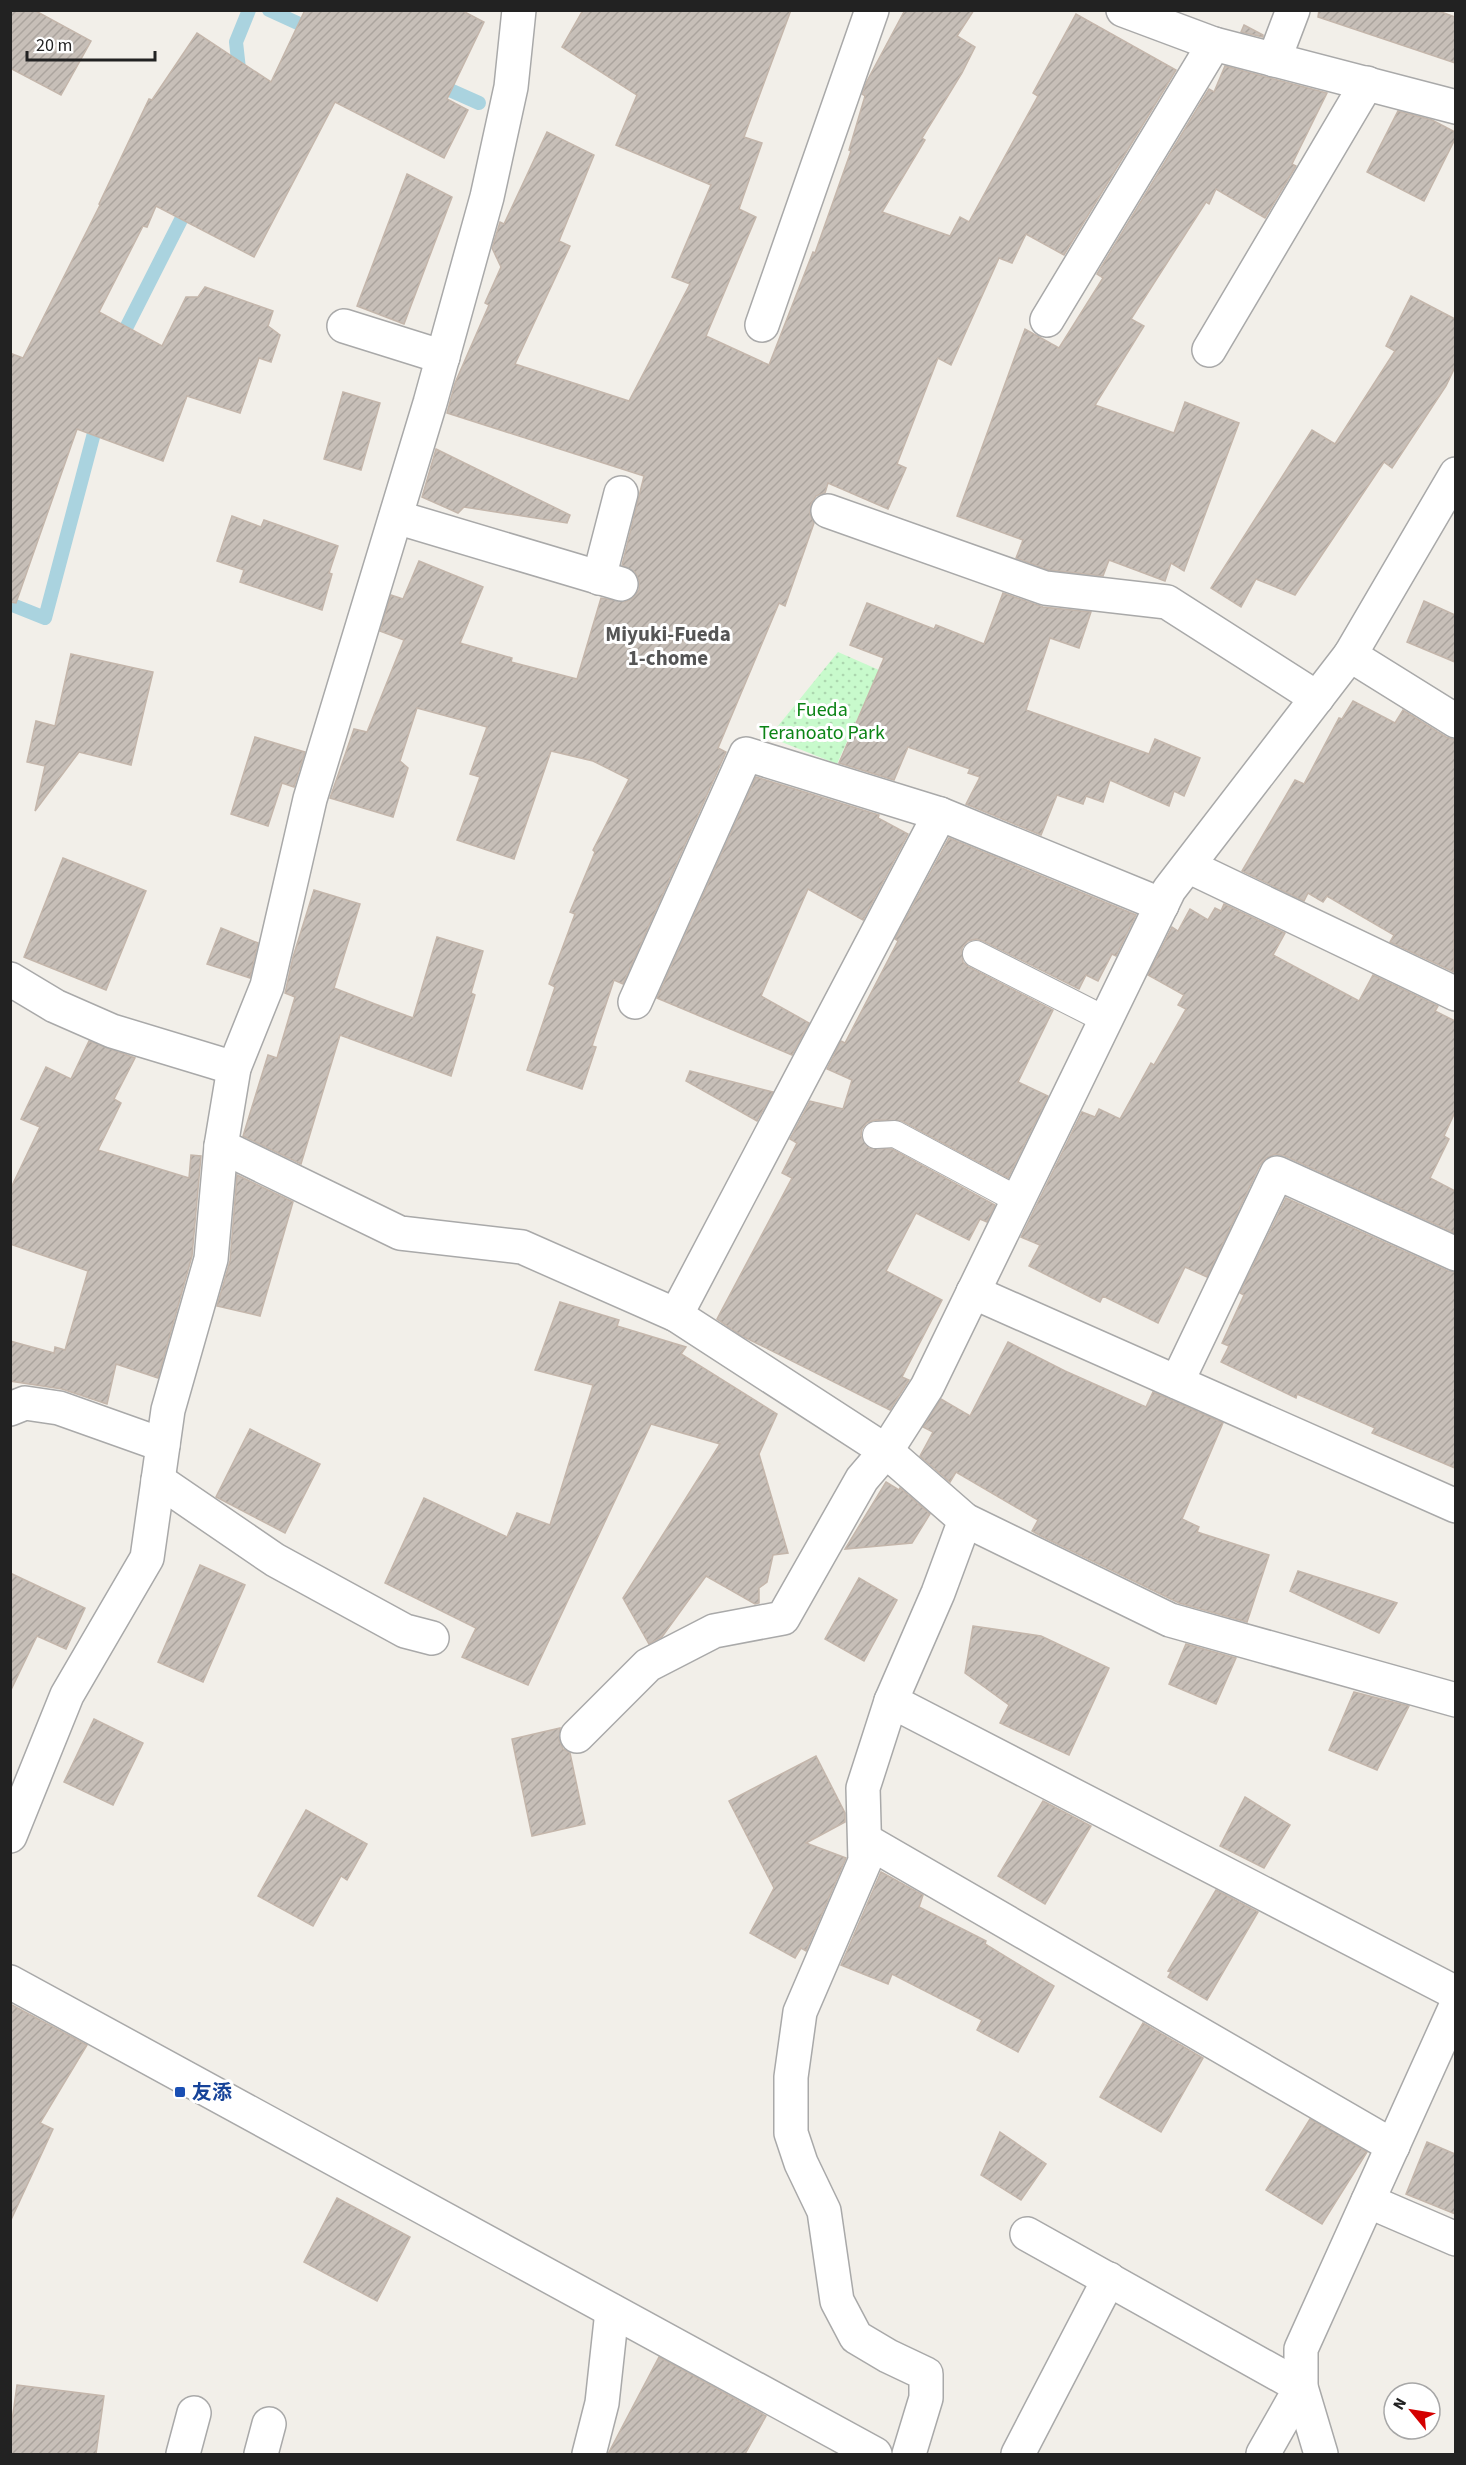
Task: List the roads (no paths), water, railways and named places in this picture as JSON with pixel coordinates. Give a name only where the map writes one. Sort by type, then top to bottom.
[{"type":"street","points":[[762,325],[872,10]]},
{"type":"street","points":[[1123,10],[1214,44],[1455,107]]},
{"type":"street","points":[[1274,60],[1293,10]]},
{"type":"street","points":[[10,1836],[67,1695],[147,1558],[168,1410],[211,1258],[221,1146],[234,1068],[267,986],[310,799],[396,518],[443,357],[489,186],[511,87],[513,13]]},
{"type":"street","points":[[1047,320],[1214,44]]},
{"type":"street","points":[[1209,350],[1367,83]]},
{"type":"street","points":[[344,326],[443,357]]},
{"type":"street","points":[[577,1736],[648,1665],[714,1630],[783,1618],[862,1479],[886,1451],[927,1387],[1169,890],[1350,656],[1455,474]]},
{"type":"street","points":[[396,518],[610,581],[621,493]]},
{"type":"street","points":[[828,511],[1045,588],[1167,602],[1317,698]]},
{"type":"street","points":[[1350,656],[1455,721]]},
{"type":"street","points":[[634,1002],[746,754],[940,814],[1162,905]]},
{"type":"street","points":[[676,1315],[940,814]]},
{"type":"street","points":[[1188,867],[1455,994]]},
{"type":"street","points":[[10,979],[55,1006],[112,1031]]},
{"type":"street","points":[[10,988],[112,1031],[234,1068]]},
{"type":"street","points":[[221,1146],[400,1233],[522,1247],[676,1315],[886,1451],[965,1520],[1170,1620],[1455,1700]]},
{"type":"street","points":[[1177,1382],[1277,1173],[1455,1254]]},
{"type":"street","points":[[973,1292],[1455,1506]]},
{"type":"street","points":[[10,1409],[25,1403],[59,1408],[163,1445]]},
{"type":"street","points":[[158,1480],[274,1560],[405,1631],[432,1638]]},
{"type":"street","points":[[909,2454],[926,2398],[926,2374],[888,2356],[856,2337],[837,2301],[824,2211],[801,2163],[791,2133],[791,2077],[800,2012],[865,1861],[863,1788],[891,1701],[938,1593],[965,1520]]},
{"type":"street","points":[[891,1701],[1455,1993]]},
{"type":"street","points":[[864,1840],[1393,2146]]},
{"type":"street","points":[[10,1982],[875,2454]]},
{"type":"street","points":[[1321,2454],[1301,2387],[1301,2349],[1455,2006]]},
{"type":"street","points":[[1368,2201],[1455,2239]]},
{"type":"street","points":[[1027,2234],[1301,2387]]},
{"type":"street","points":[[1018,2454],[1108,2279]]},
{"type":"street","points":[[589,2454],[602,2403],[612,2311]]},
{"type":"street","points":[[1263,2454],[1301,2387]]},
{"type":"street","points":[[183,2454],[194,2413]]},
{"type":"lane","points":[[976,954],[1106,1020]]},
{"type":"lane","points":[[876,1135],[895,1134],[1018,1200]]},
{"type":"waterway","points":[[240,78],[236,42],[249,10]]},
{"type":"waterway","points":[[269,10],[315,31]]},
{"type":"waterway","points":[[434,83],[479,103]]},
{"type":"waterway","points":[[119,342],[189,204]]},
{"type":"waterway","points":[[10,604],[45,618],[98,418]]},
{"type":"place","name":"友添","points":[[180,2092]]},
{"type":"district","name":"Miyuki-Fueda 1-chome","points":[[668,646]]},
{"type":"park label","name":"Fueda Teranoato Park","points":[[822,720]]}]
